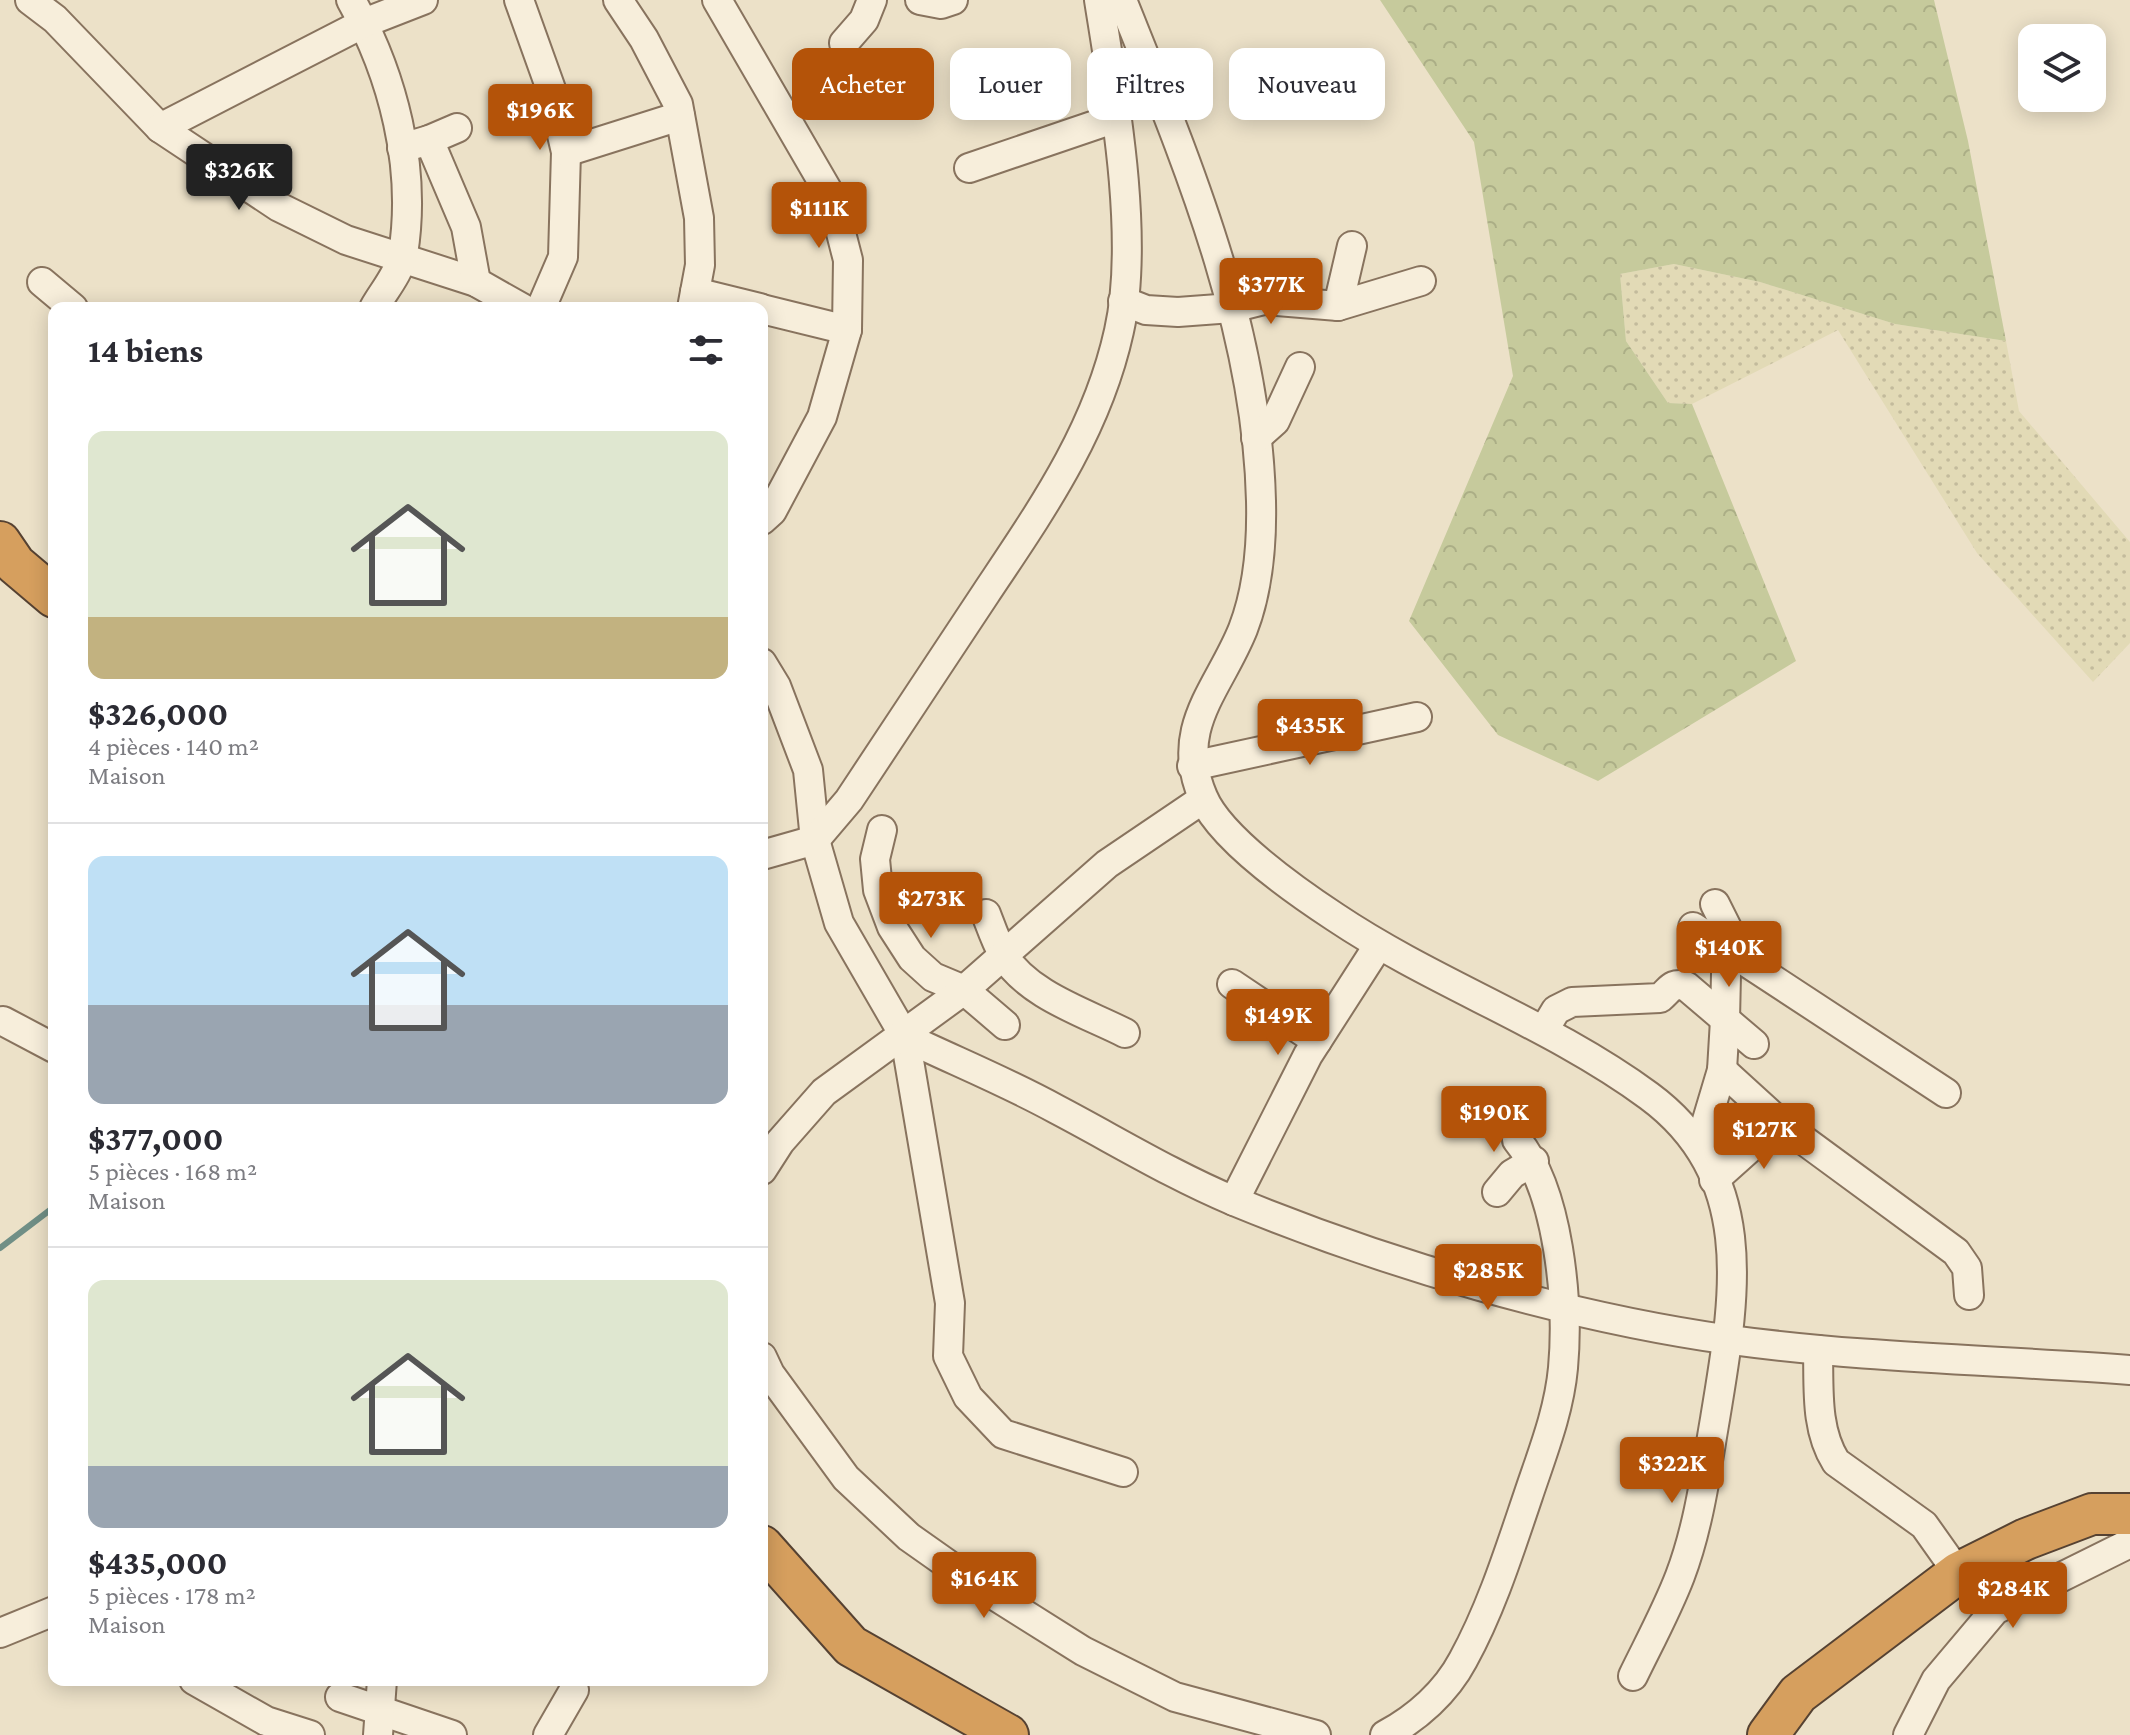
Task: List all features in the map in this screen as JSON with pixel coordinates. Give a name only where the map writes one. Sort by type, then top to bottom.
[{"type":"highway","points":[[0,542],[15,564],[48,592]]},
{"type":"highway","points":[[1768,1735],[1798,1694],[1958,1573],[2026,1539],[2092,1514],[2130,1514]]},
{"type":"highway","points":[[768,1553],[851,1646],[1005,1734]]},
{"type":"street","points":[[30,0],[54,9],[160,128],[279,207],[346,240],[476,282],[511,302]]},
{"type":"street","points":[[160,128],[357,12],[423,0]]},
{"type":"street","points":[[519,0],[552,92],[566,152],[563,257],[544,302]]},
{"type":"street","points":[[618,0],[644,39],[678,104],[699,218],[700,265],[693,300]]},
{"type":"street","points":[[717,0],[832,198],[848,260],[847,330],[822,417],[768,515]]},
{"type":"street","points":[[920,0],[941,4],[953,0]]},
{"type":"street","points":[[1099,0],[1106,48]]},
{"type":"street","points":[[1122,0],[1178,142],[1232,308],[1256,438],[1261,550],[1243,629],[1218,674],[1192,736],[1192,766],[1203,799],[1218,825],[1308,900],[1378,946],[1544,1030],[1652,1098],[1721,1174]]},
{"type":"street","points":[[844,43],[877,1]]},
{"type":"street","points":[[357,12],[387,80],[402,148],[405,192],[403,257],[377,302]]},
{"type":"street","points":[[566,152],[680,116]]},
{"type":"street","points":[[969,168],[1110,120]]},
{"type":"street","points":[[768,853],[815,840],[849,800],[1065,474],[1098,406],[1120,329],[1123,301],[1126,221],[1116,120]]},
{"type":"street","points":[[402,148],[457,128]]},
{"type":"street","points":[[429,140],[466,227],[476,282]]},
{"type":"street","points":[[1338,306],[1352,246]]},
{"type":"street","points":[[1123,301],[1146,310],[1232,308],[1264,300],[1338,306],[1421,281]]},
{"type":"street","points":[[42,282],[66,302]]},
{"type":"street","points":[[768,310],[847,330]]},
{"type":"street","points":[[1256,438],[1275,421],[1300,367]]},
{"type":"street","points":[[768,673],[808,770],[815,840],[839,923],[905,1037],[950,1303],[948,1356],[968,1397],[1003,1434],[1123,1472]]},
{"type":"street","points":[[1192,766],[1417,717]]},
{"type":"street","points":[[768,1161],[780,1142],[824,1092],[905,1037],[964,990],[1107,864],[1203,799]]},
{"type":"street","points":[[882,830],[875,859],[878,890],[892,927],[912,958],[933,977],[964,990],[1005,1025]]},
{"type":"street","points":[[1633,1676],[1681,1574],[1704,1486],[1728,1339],[1735,1261],[1721,1174],[1705,1127],[1722,1070],[1725,1020],[1727,928],[1715,904]]},
{"type":"street","points":[[986,914],[1004,955],[1045,993],[1125,1033]]},
{"type":"street","points":[[1693,927],[1946,1093]]},
{"type":"street","points":[[1234,1201],[1317,1041],[1378,946]]},
{"type":"street","points":[[1232,984],[1317,1041]]},
{"type":"street","points":[[1544,1030],[1556,1010],[1572,1002],[1660,998],[1678,984],[1686,986],[1754,1044]]},
{"type":"street","points":[[3,1021],[48,1045]]},
{"type":"street","points":[[905,1037],[1054,1107],[1155,1163],[1234,1201],[1389,1256],[1565,1308],[1728,1339],[1818,1350],[2130,1370]]},
{"type":"street","points":[[1722,1070],[1779,1122],[1956,1252],[1967,1268],[1969,1295]]},
{"type":"street","points":[[1721,1174],[1779,1122]]},
{"type":"street","points":[[1385,1735],[1405,1724],[1434,1699],[1463,1662],[1502,1572],[1553,1421],[1563,1369],[1565,1308],[1550,1218],[1526,1151],[1497,1192]]},
{"type":"street","points":[[1818,1350],[1819,1410],[1827,1449],[1836,1462],[1924,1525],[1958,1573]]},
{"type":"street","points":[[768,1370],[846,1478],[909,1537],[970,1580],[1083,1651],[1175,1697],[1316,1735]]},
{"type":"street","points":[[1908,1735],[1936,1680],[1995,1610],[2130,1543]]},
{"type":"street","points":[[0,1633],[48,1613]]},
{"type":"street","points":[[205,1686],[266,1721],[310,1735]]},
{"type":"street","points":[[379,1722],[382,1686]]},
{"type":"street","points":[[548,1735],[574,1690]]},
{"type":"street","points":[[340,1697],[379,1722],[452,1735]]},
{"type":"shaded area","points":[[1674,264],[1760,282],[1895,324],[2006,341],[2019,411],[2130,542],[2130,643],[2093,682],[1977,553],[1838,330],[1692,404],[1668,403],[1626,341],[1620,274]]},
{"type":"green space","points":[[1380,0],[1934,0],[1968,141],[2006,341],[1895,324],[1760,282],[1674,264],[1620,274],[1626,341],[1668,403],[1692,404],[1796,661],[1598,781],[1498,735],[1409,621],[1513,376],[1474,142]]},
{"type":"waterway","points":[[0,1248],[48,1212]]}]
